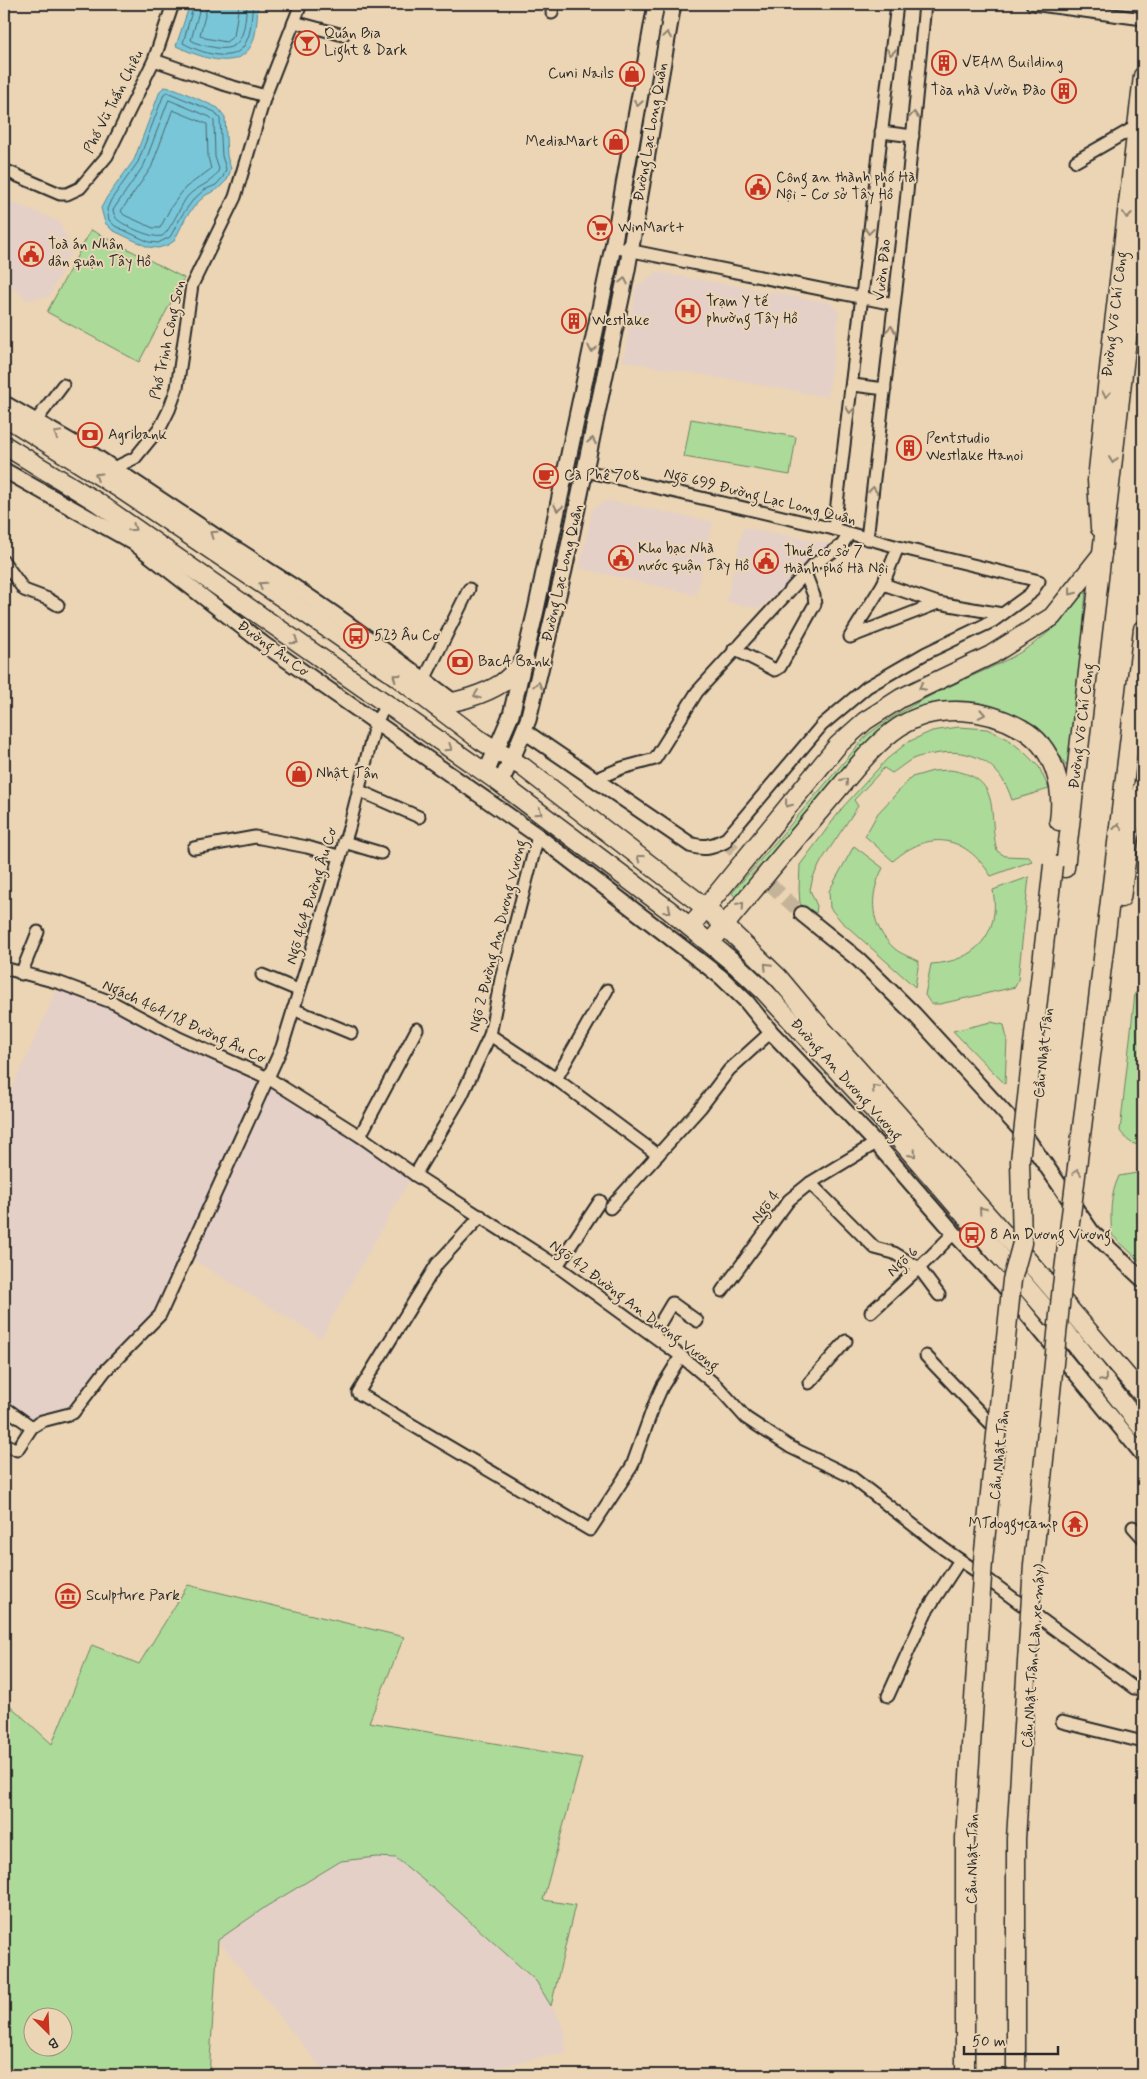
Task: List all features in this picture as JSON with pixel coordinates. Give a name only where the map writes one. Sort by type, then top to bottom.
[{"type":"main road","name":"Đường Lạc Long Quân","points":[[493,778],[496,751],[511,714],[525,661],[613,247],[656,4]]},
{"type":"main road","name":"Đường Lạc Long Quân","points":[[493,778],[512,760],[535,696],[586,471],[631,250],[672,4]]},
{"type":"main road","name":"Đường Võ Chí Công","points":[[1102,553],[1097,480],[1143,76]]},
{"type":"main road","name":"Đường Võ Chí Công","points":[[1059,866],[1102,553],[1143,203]]},
{"type":"main road","points":[[4,416],[119,488],[317,621],[496,751],[512,760]]},
{"type":"main road","name":"Đường Âu Cơ","points":[[4,445],[106,508],[493,778]]},
{"type":"main road","points":[[106,508],[119,488]]},
{"type":"main road","points":[[690,927],[838,745],[865,721],[901,698],[991,655],[1052,617],[1102,553]]},
{"type":"main road","points":[[1016,2075],[1016,1839],[1033,1565],[1068,1238],[1095,1024],[1112,975],[1118,877],[1143,629]]},
{"type":"main road","points":[[435,706],[454,702],[491,689],[504,682],[525,661]]},
{"type":"main road","points":[[710,942],[833,795],[882,742],[899,727],[930,714],[949,710],[969,711],[995,716],[1023,730],[1041,747],[1052,762],[1059,783],[1062,804],[1059,866],[1020,1161],[1022,1243],[1012,1280],[981,1590],[965,1838],[965,2075]]},
{"type":"main road","name":"Đường An Dương Vương","points":[[512,760],[706,908],[778,977],[1143,1395]]},
{"type":"main road","name":"Đường An Dương Vương","points":[[493,778],[710,942],[764,990],[881,1118],[1073,1340],[1143,1429]]},
{"type":"main road","points":[[1118,877],[1143,786]]},
{"type":"main road","name":"Cầu Nhật Tân (Làn xe máy)","points":[[1022,2075],[1022,1839],[1040,1566],[1069,1288],[1068,1238]]},
{"type":"main road","name":"Cầu Nhật Tân","points":[[972,2075],[972,1828],[989,1562],[1022,1243]]},
{"type":"street","name":"Phố Vũ Tuấn Chiêu","points":[[4,170],[60,194],[67,194],[80,188],[107,156],[154,60],[173,4]]},
{"type":"street","name":"Phố Trịnh Công Sơn","points":[[114,468],[135,458],[161,426],[169,410],[176,388],[192,285],[235,197],[265,96],[302,4]]},
{"type":"street","name":"Vườn Đào","points":[[834,529],[853,385],[861,297],[897,4]]},
{"type":"street","name":"Vườn Đào","points":[[867,539],[913,136],[925,4]]},
{"type":"street","points":[[1032,4],[1070,7],[1143,19]]},
{"type":"street","points":[[294,22],[343,35]]},
{"type":"street","points":[[154,60],[223,84],[265,96]]},
{"type":"street","points":[[1076,161],[1137,126]]},
{"type":"street","points":[[881,132],[913,136]]},
{"type":"street","points":[[613,247],[894,304]]},
{"type":"street","points":[[35,422],[63,385]]},
{"type":"street","points":[[853,385],[885,389]]},
{"type":"street","points":[[4,403],[86,450],[318,601],[454,702]]},
{"type":"street","name":"Đường Âu Cơ","points":[[4,470],[134,544],[265,645],[538,836]]},
{"type":"street","name":"Ngõ 699 Đường Lạc Long Quân","points":[[586,471],[834,529],[898,547],[1039,581],[1030,594],[1002,614]]},
{"type":"street","points":[[596,779],[622,768],[655,759],[697,692],[734,649],[813,564],[842,545],[849,534]]},
{"type":"street","points":[[898,547],[883,584],[850,637],[938,603]]},
{"type":"street","points":[[4,562],[24,590],[58,605]]},
{"type":"street","points":[[734,649],[774,670],[780,667],[815,604],[814,596],[805,574]]},
{"type":"street","points":[[883,584],[938,603],[1002,614]]},
{"type":"street","points":[[424,680],[470,589]]},
{"type":"street","points":[[524,731],[691,845],[702,848],[713,846],[724,841],[822,725],[867,687],[926,653],[993,621],[1002,614]]},
{"type":"street","points":[[376,721],[388,705]]},
{"type":"street","name":"Ngõ 464 Đường Âu Cơ","points":[[32,1427],[42,1421],[73,1413],[105,1371],[160,1316],[282,1047],[338,856],[344,842],[376,721]]},
{"type":"street","points":[[358,790],[419,817]]},
{"type":"street","name":"Đường An Dương Vương","points":[[538,836],[721,978],[746,1001],[771,1032],[876,1143],[1010,1294],[1143,1455]]},
{"type":"street","name":"Ngõ 2 Đường An Dương Vương","points":[[415,1175],[461,1097],[490,1035],[501,979],[538,836]]},
{"type":"street","points":[[194,848],[255,837],[307,847],[338,856]]},
{"type":"street","points":[[344,842],[380,853]]},
{"type":"street","points":[[802,914],[859,960],[914,1014],[1024,1134],[1092,1232],[1143,1280]]},
{"type":"street","points":[[21,974],[38,932]]},
{"type":"street","name":"Ngách 464/18 Đường Âu Cơ","points":[[4,968],[60,983],[114,1003],[179,1038],[268,1078]]},
{"type":"street","points":[[262,975],[298,990]]},
{"type":"street","points":[[556,1080],[607,990]]},
{"type":"street","points":[[293,1009],[351,1033]]},
{"type":"street","points":[[360,1136],[417,1029]]},
{"type":"street","points":[[610,1208],[701,1107],[728,1070],[771,1032]]},
{"type":"street","points":[[490,1035],[556,1080],[658,1155]]},
{"type":"street","name":"Ngõ 42 Đường An Dương Vương","points":[[268,1078],[360,1136],[415,1175],[557,1266],[681,1356],[718,1387],[746,1418],[790,1447],[850,1476],[960,1560],[979,1572],[1134,1688],[1143,1689]]},
{"type":"street","name":"Ngõ 4","points":[[722,1292],[788,1200],[810,1183],[876,1143]]},
{"type":"street","points":[[810,1183],[875,1248],[894,1253],[919,1268],[939,1295]]},
{"type":"street","points":[[557,1266],[600,1201]]},
{"type":"street","points":[[481,1216],[437,1264],[358,1393],[590,1530],[632,1466],[662,1387],[681,1356]]},
{"type":"street","name":"Ngõ 6","points":[[871,1312],[954,1233]]},
{"type":"street","points":[[979,1572],[990,1423],[1010,1294]]},
{"type":"street","points":[[653,1335],[672,1303],[697,1321]]},
{"type":"street","points":[[810,1383],[846,1341]]},
{"type":"street","points":[[926,1356],[990,1423]]},
{"type":"street","points":[[4,1407],[32,1427],[17,1450],[4,1443]]},
{"type":"street","points":[[1133,1528],[1143,1538]]},
{"type":"street","points":[[888,1696],[926,1612],[960,1560]]},
{"type":"street","points":[[1062,1722],[1143,1742]]},
{"type":"shaded area","points":[[6,200],[59,221],[72,250],[49,297],[27,300],[4,279],[4,205]]},
{"type":"shaded area","points":[[657,272],[829,302],[839,312],[828,397],[623,361],[636,287]]},
{"type":"shaded area","points":[[608,500],[713,522],[696,595],[579,568],[593,508]]},
{"type":"shaded area","points":[[743,527],[830,544],[830,548],[809,562],[759,609],[726,602]]},
{"type":"shaded area","points":[[60,983],[268,1078],[413,1173],[321,1338],[187,1256],[160,1315],[73,1413],[32,1427],[4,1412],[4,1106]]},
{"type":"shaded area","points":[[377,1857],[396,1858],[434,1889],[536,1981],[565,2029],[566,2052],[467,2075],[327,2075],[218,1940],[267,1906],[342,1861]]},
{"type":"green space","points":[[91,230],[184,278],[139,362],[47,312]]},
{"type":"green space","points":[[691,419],[796,437],[790,475],[684,457]]},
{"type":"green space","points":[[1086,588],[1073,779],[1060,755],[1044,736],[1012,713],[987,704],[975,702],[949,701],[924,706],[901,716],[864,745],[736,898],[732,893],[867,735],[923,700],[1001,663],[1031,646],[1047,634]]},
{"type":"green space","points":[[959,727],[987,729],[1008,739],[1039,767],[1049,789],[1012,800],[1007,787],[992,767],[972,755],[960,753],[947,752],[917,757],[892,773],[884,768],[854,800],[858,806],[813,877],[810,890],[817,906],[816,913],[800,904],[800,865],[843,807],[887,759],[908,742],[932,731]]},
{"type":"green space","points":[[1143,729],[1143,758],[1135,769],[1130,768]]},
{"type":"green space","points":[[950,770],[967,774],[979,781],[986,789],[992,810],[997,851],[1005,856],[1029,857],[1032,861],[991,876],[981,862],[970,852],[946,841],[920,844],[906,851],[893,861],[865,836],[878,813],[912,777],[933,771]]},
{"type":"green space","points":[[854,846],[883,868],[875,889],[874,911],[876,921],[880,931],[895,949],[919,961],[915,987],[841,921],[830,908],[829,891]]},
{"type":"green space","points":[[1029,877],[1018,980],[1015,987],[940,1004],[931,1004],[925,995],[931,964],[960,958],[972,951],[981,943],[993,920],[993,890]]},
{"type":"green space","points":[[1143,991],[1143,1144],[1139,1145],[1130,1142],[1120,1131],[1135,993]]},
{"type":"green space","points":[[991,1022],[1004,1025],[1007,1039],[1005,1084],[953,1031]]},
{"type":"green space","points":[[1143,1172],[1143,1264],[1112,1235],[1111,1212],[1112,1197],[1119,1176]]},
{"type":"green space","points":[[188,1585],[404,1637],[369,1722],[582,1758],[543,1900],[575,1905],[551,2006],[536,1981],[434,1889],[396,1858],[377,1857],[341,1861],[267,1906],[218,1940],[209,2075],[4,2075],[4,1700],[52,1744],[92,1645],[139,1664]]},
{"type":"water","points":[[190,4],[258,4],[256,31],[251,46],[236,59],[215,60],[176,46]]},
{"type":"water","points":[[164,87],[176,89],[218,108],[225,117],[227,156],[231,169],[227,180],[218,189],[206,195],[197,203],[186,217],[174,241],[158,248],[148,247],[112,230],[105,223],[101,208],[134,160],[160,91]]},
{"type":"tunnel","points":[[724,841],[802,914]]},
{"type":"place","name":"Quán Bia Light & Dark","points":[[307,43]]},
{"type":"place","name":"VEAM Building","points":[[944,63]]},
{"type":"place","name":"Cuni Nails","points":[[632,74]]},
{"type":"place","name":"Tòa nhà Vườn Đào","points":[[1064,91]]},
{"type":"place","name":"MediaMart","points":[[616,142]]},
{"type":"place","name":"Công an thành phố Hà Nội - Cơ sở Tây Hồ","points":[[758,187]]},
{"type":"place","name":"WinMart+","points":[[600,228]]},
{"type":"place","name":"Toà án Nhân dân quận Tây Hồ","points":[[31,254]]},
{"type":"place","name":"Trạm Y tế phường Tây Hồ","points":[[688,311]]},
{"type":"place","name":"Westlake","points":[[574,321]]},
{"type":"place","name":"Agribank","points":[[90,435]]},
{"type":"place","name":"Pentstudio Westlake Hanoi","points":[[909,448]]},
{"type":"place","name":"Cà Phê 708","points":[[546,476]]},
{"type":"place","name":"Kho bạc Nhà nước quận Tây Hồ","points":[[621,558]]},
{"type":"place","name":"Thuế cơ sở 7 thành phố Hà Nội","points":[[766,561]]},
{"type":"place","name":"523 Âu Cơ","points":[[356,636]]},
{"type":"place","name":"BacA Bank","points":[[460,662]]},
{"type":"place","name":"Nhật Tân","points":[[299,774]]},
{"type":"place","name":"8 An Dương Vương","points":[[972,1235]]},
{"type":"place","name":"MTdoggycamp","points":[[1075,1524]]},
{"type":"place","name":"Sculpture Park","points":[[68,1596]]}]
